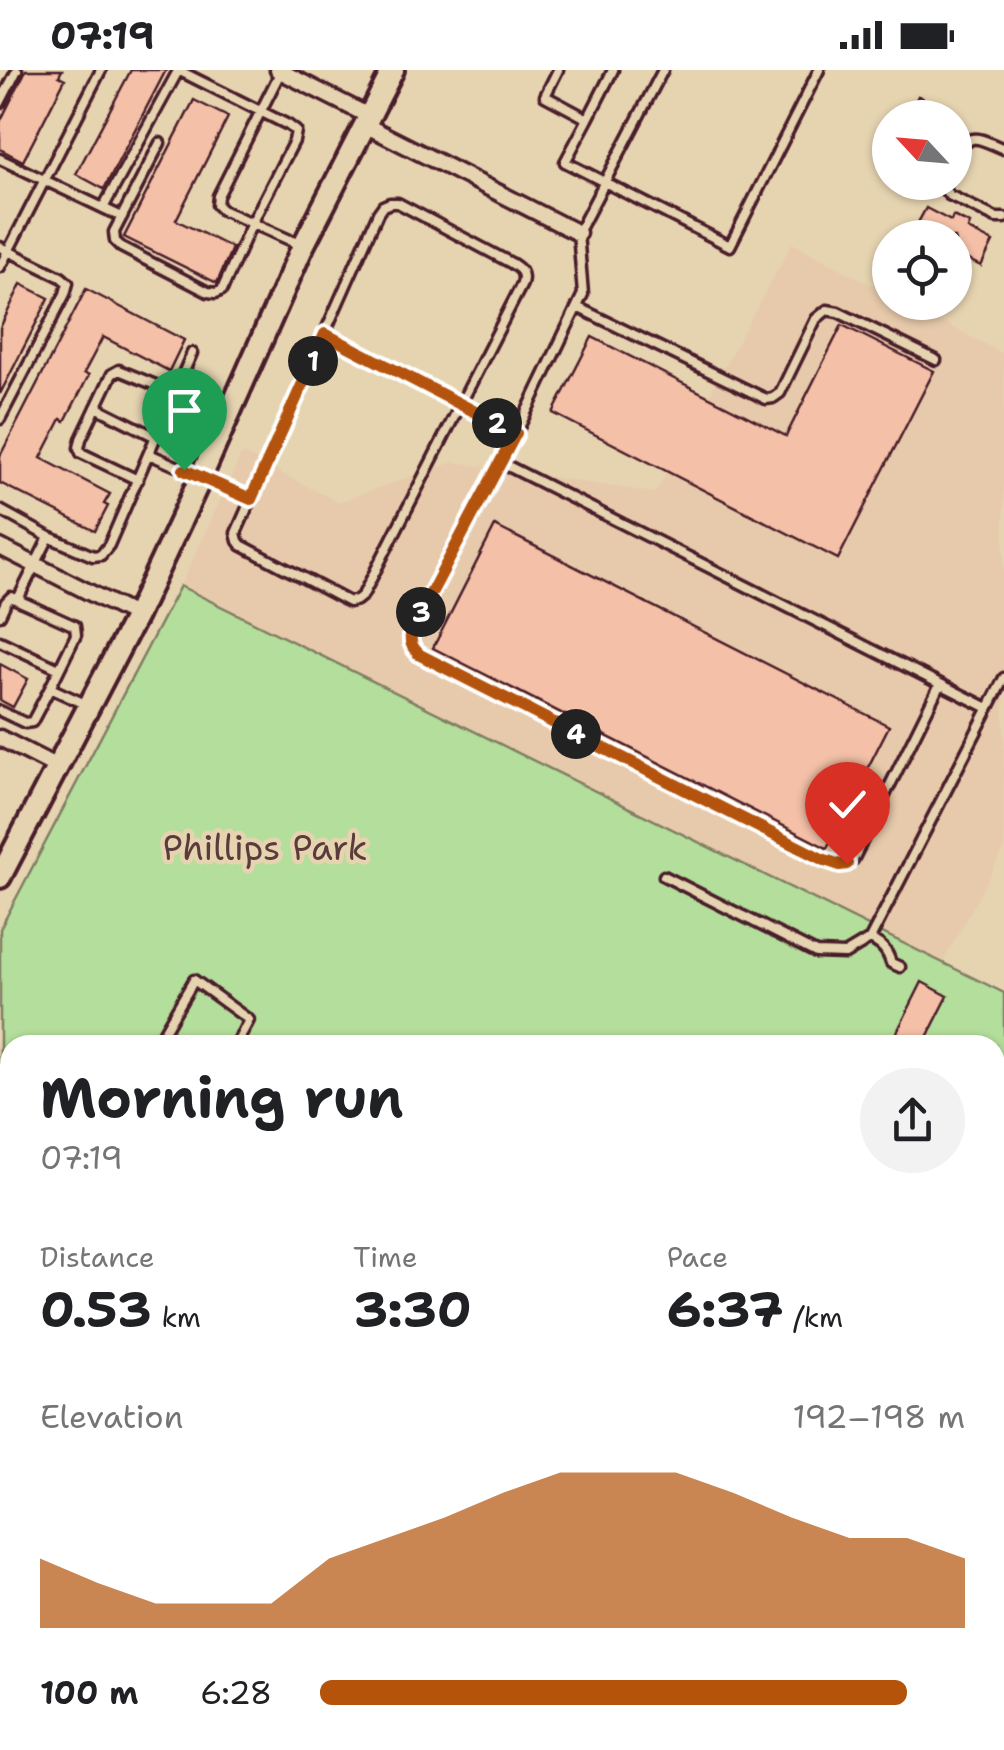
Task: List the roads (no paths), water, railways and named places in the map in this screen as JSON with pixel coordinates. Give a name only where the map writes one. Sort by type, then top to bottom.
[{"type":"main road","points":[[0,877],[136,616],[304,246],[393,70]]},
{"type":"street","points":[[280,71],[578,234]]},
{"type":"street","points":[[0,547],[136,616]]},
{"type":"street","points":[[0,738],[58,767]]},
{"type":"lane","points":[[0,103],[17,70]]},
{"type":"lane","points":[[0,267],[4,249],[100,70]]},
{"type":"lane","points":[[103,208],[178,70],[296,131],[222,290],[208,292],[115,241],[114,232],[160,143]]},
{"type":"lane","points":[[558,70],[545,96],[588,119]]},
{"type":"lane","points":[[613,70],[565,162],[730,246],[819,70]]},
{"type":"lane","points":[[663,70],[578,234],[583,294],[502,463],[412,629],[412,648],[840,865],[853,860],[940,684]]},
{"type":"lane","points":[[280,71],[217,205],[304,246]]},
{"type":"lane","points":[[972,139],[1004,149]]},
{"type":"lane","points":[[0,159],[122,217]]},
{"type":"lane","points":[[960,200],[996,218],[1004,218]]},
{"type":"lane","points":[[398,202],[512,262],[524,277],[363,595],[349,602],[242,546],[236,533],[325,334],[383,206],[398,202]]},
{"type":"lane","points":[[0,420],[68,283],[4,249]]},
{"type":"lane","points":[[577,307],[766,399],[780,394],[816,319],[827,310],[936,360]]},
{"type":"lane","points":[[325,334],[516,433]]},
{"type":"lane","points":[[0,510],[49,537],[93,556],[100,555],[110,545],[192,353]]},
{"type":"lane","points":[[138,480],[81,453],[80,440],[112,374],[120,370],[175,394]]},
{"type":"lane","points":[[96,407],[156,437]]},
{"type":"lane","points":[[150,454],[251,499]]},
{"type":"lane","points":[[502,463],[988,708]]},
{"type":"lane","points":[[18,599],[49,537]]},
{"type":"lane","points":[[0,615],[11,597],[75,626],[76,635],[32,722],[25,724],[0,711]]},
{"type":"lane","points":[[0,641],[60,669]]},
{"type":"lane","points":[[664,876],[816,953],[845,954],[870,939],[1004,678]]},
{"type":"lane","points":[[50,688],[90,705]]},
{"type":"lane","points":[[870,939],[880,944],[891,963],[900,967]]},
{"type":"lane","points":[[162,1035],[194,980],[249,1020],[241,1035]]},
{"type":"park label","name":"Phillips Park","points":[[265,848]]}]
